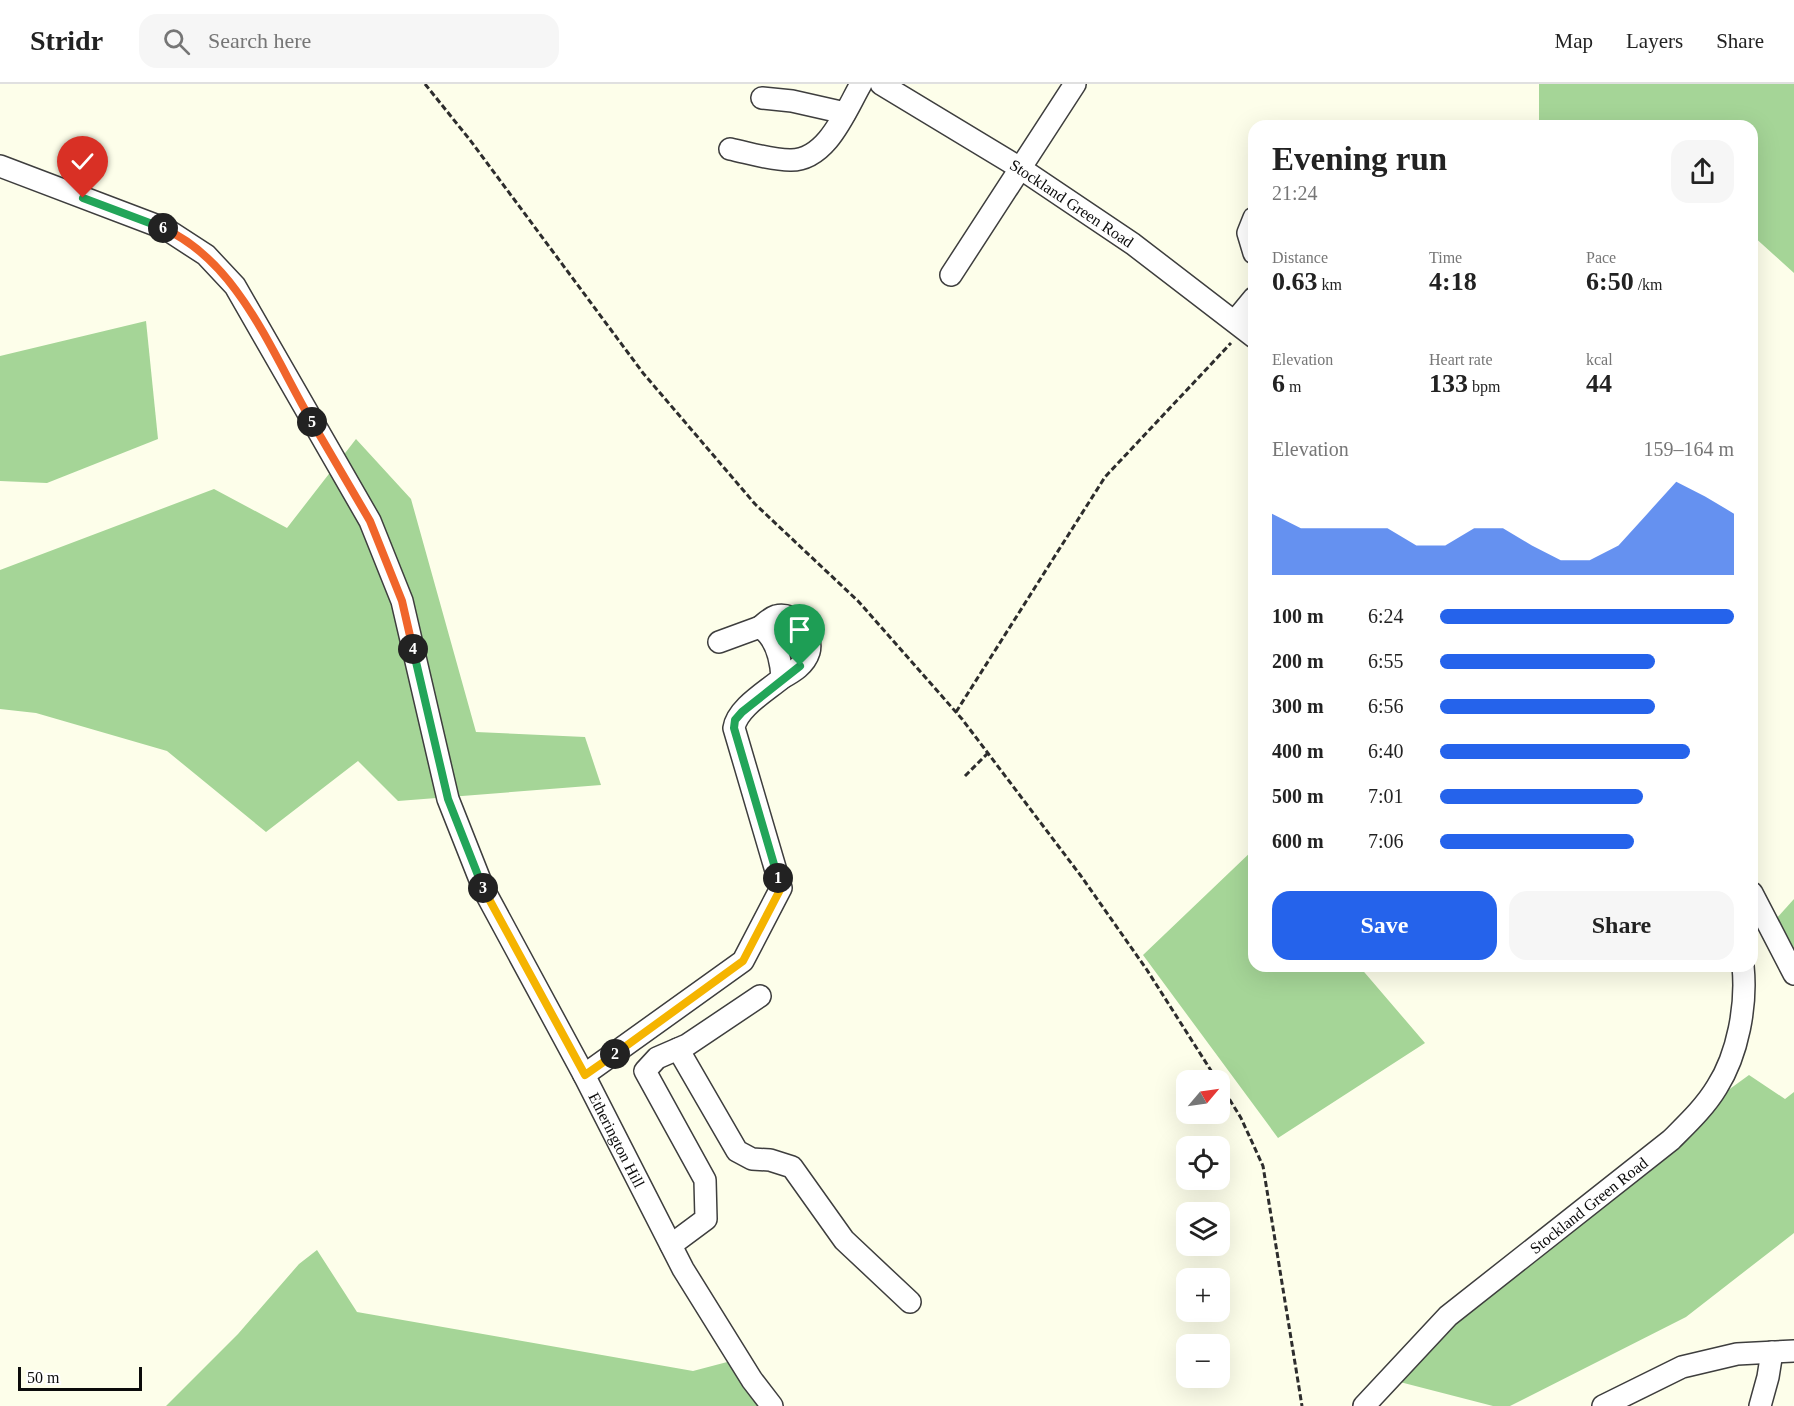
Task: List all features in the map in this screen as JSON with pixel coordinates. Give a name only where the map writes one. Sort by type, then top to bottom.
[{"type":"street","points":[[730,149],[792,161],[812,154],[823,145],[861,84]]},
{"type":"street","name":"Stockland Green Road","points":[[881,84],[1020,168],[1133,244],[1244,328]]},
{"type":"street","points":[[951,275],[1075,84]]},
{"type":"street","points":[[762,98],[792,101],[845,113]]},
{"type":"street","name":"Etherington Hill","points":[[0,166],[166,229],[206,255],[235,286],[370,521],[402,601],[448,799],[484,890],[585,1075],[683,1269],[752,1380],[772,1406]]},
{"type":"street","points":[[585,1075],[743,961],[781,888],[734,728],[735,720],[742,712],[805,660],[809,650],[807,635],[799,622],[788,616],[772,618],[760,627],[719,642]]},
{"type":"street","points":[[760,627],[777,650],[782,678]]},
{"type":"street","points":[[1758,905],[1794,974]]},
{"type":"street","name":"Stockland Green Road","points":[[1364,1406],[1448,1316],[1671,1140],[1700,1111],[1718,1086],[1736,1040],[1742,1009],[1743,972]]},
{"type":"street","points":[[670,1245],[706,1219],[705,1180],[645,1071],[657,1058],[678,1049],[760,996]]},
{"type":"street","points":[[678,1049],[737,1151],[752,1159],[770,1160],[792,1167],[844,1240],[910,1302]]},
{"type":"street","points":[[1603,1406],[1682,1367],[1737,1354],[1794,1351]]},
{"type":"street","points":[[1760,1406],[1772,1352]]},
{"type":"path","points":[[425,84],[470,140],[643,373],[755,504],[858,601],[956,712],[1088,885],[1147,970],[1210,1070]]},
{"type":"path","points":[[956,712],[1105,477],[1244,328]]},
{"type":"path","points":[[965,776],[988,753]]},
{"type":"path","points":[[1230,1101],[1256,1146],[1263,1166],[1302,1406]]},
{"type":"green space","points":[[1539,84],[1794,84],[1794,273],[1758,240],[1758,120],[1539,120]]},
{"type":"green space","points":[[146,321],[158,439],[47,483],[0,481],[0,356]]},
{"type":"green space","points":[[356,439],[411,499],[476,732],[585,737],[601,785],[398,801],[358,761],[266,832],[167,751],[36,713],[0,709],[0,570],[214,489],[287,528]]},
{"type":"green space","points":[[1248,855],[1248,972],[1364,972],[1425,1043],[1278,1138],[1143,955]]},
{"type":"green space","points":[[1794,899],[1794,952],[1775,920]]},
{"type":"green space","points":[[1749,1075],[1785,1099],[1794,1092],[1794,1233],[1686,1317],[1510,1406],[1493,1406],[1396,1381],[1541,1238],[1647,1174],[1727,1091]]},
{"type":"green space","points":[[317,1250],[357,1312],[693,1371],[731,1361],[763,1406],[166,1406],[238,1334],[299,1264]]},
{"type":"route","points":[[83,198],[166,229],[206,255],[235,286],[370,521],[402,601],[448,799],[484,890],[585,1075],[743,961],[781,888],[748,772],[734,735],[735,720],[782,678],[800,666]]}]
